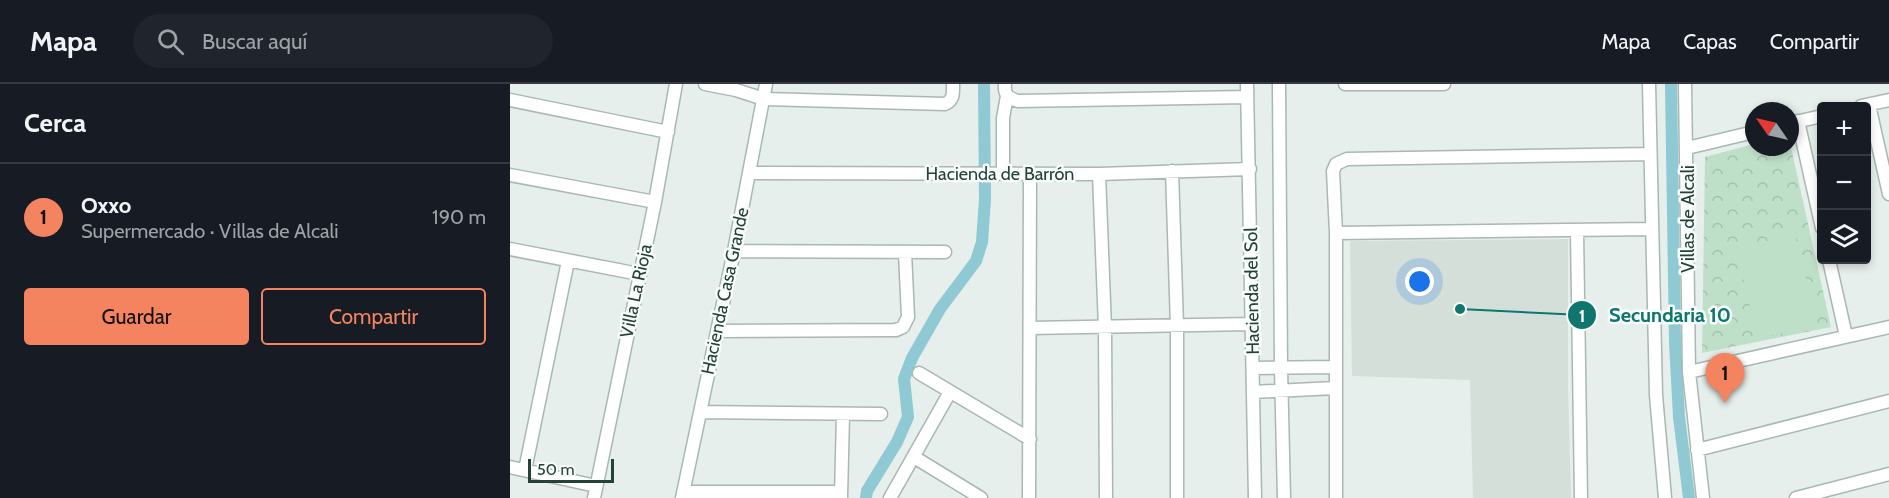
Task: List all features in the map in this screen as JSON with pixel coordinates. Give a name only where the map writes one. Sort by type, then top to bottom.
[{"type":"street","name":"Villa La Rioja","points":[[595,492],[655,202],[676,84]]},
{"type":"street","points":[[705,84],[736,90],[764,99],[945,104],[953,98],[953,84]]},
{"type":"street","name":"Hacienda Casa Grande","points":[[683,495],[766,84]]},
{"type":"street","name":"Hacienda del Sol","points":[[1247,84],[1255,498]]},
{"type":"street","name":"Hacienda del Sol","points":[[1279,84],[1284,498]]},
{"type":"street","points":[[1345,84],[1444,84]]},
{"type":"street","name":"Villas de Alcali","points":[[1649,84],[1656,395],[1665,498]]},
{"type":"street","name":"Villas de Alcali","points":[[1685,84],[1689,372],[1702,498]]},
{"type":"street","points":[[1006,90],[1018,101],[1247,97]]},
{"type":"street","points":[[999,173],[1006,90]]},
{"type":"street","points":[[510,100],[668,132]]},
{"type":"street","points":[[1871,104],[1889,100]]},
{"type":"street","points":[[1799,121],[1817,117]]},
{"type":"street","points":[[1871,128],[1889,194]]},
{"type":"street","points":[[1687,148],[1745,134]]},
{"type":"street","points":[[1799,142],[1817,212]]},
{"type":"street","points":[[1336,498],[1334,171],[1336,164],[1347,159],[1650,154]]},
{"type":"street","name":"Hacienda de Barrón","points":[[749,173],[1099,174],[1250,169]]},
{"type":"street","points":[[1172,171],[1177,326],[1177,498]]},
{"type":"street","points":[[1029,498],[1030,174]]},
{"type":"street","points":[[1099,174],[1106,498]]},
{"type":"street","points":[[510,175],[655,202]]},
{"type":"street","points":[[1336,232],[1652,230]]},
{"type":"street","points":[[1577,231],[1581,498]]},
{"type":"street","points":[[510,249],[639,274]]},
{"type":"street","points":[[734,251],[945,252]]},
{"type":"street","points":[[717,332],[896,330],[903,327],[908,317],[905,252]]},
{"type":"street","points":[[525,470],[568,261]]},
{"type":"street","points":[[1829,264],[1846,336]]},
{"type":"street","points":[[1030,328],[1251,324]]},
{"type":"street","points":[[1689,372],[1889,327]]},
{"type":"street","points":[[1253,368],[1335,367]]},
{"type":"street","points":[[919,373],[1030,439]]},
{"type":"street","points":[[1253,392],[1335,388]]},
{"type":"street","points":[[891,498],[950,392]]},
{"type":"street","points":[[1696,450],[1889,401]]},
{"type":"street","points":[[700,412],[881,414]]},
{"type":"street","points":[[683,495],[841,495],[843,415]]},
{"type":"street","points":[[914,457],[981,498]]},
{"type":"street","points":[[510,467],[595,492]]},
{"type":"street","points":[[1796,498],[1889,474]]},
{"type":"shaded area","points":[[1568,239],[1571,498],[1473,498],[1470,380],[1352,376],[1350,241]]},
{"type":"green space","points":[[1745,146],[1745,156],[1793,156],[1831,327],[1702,353],[1705,157]]},
{"type":"green space","points":[[1795,234],[1817,325],[1758,339],[1736,249]]},
{"type":"waterway","points":[[866,498],[867,491],[897,442],[908,417],[904,379],[912,358],[940,309],[976,261],[982,242],[985,199],[984,84]]},
{"type":"waterway","points":[[1671,84],[1675,343],[1679,417],[1689,498]]},
{"type":"place","name":"Secundaria 10","points":[[1460,309]]},
{"type":"place","name":"Oxxo","points":[[1725,403]]}]
